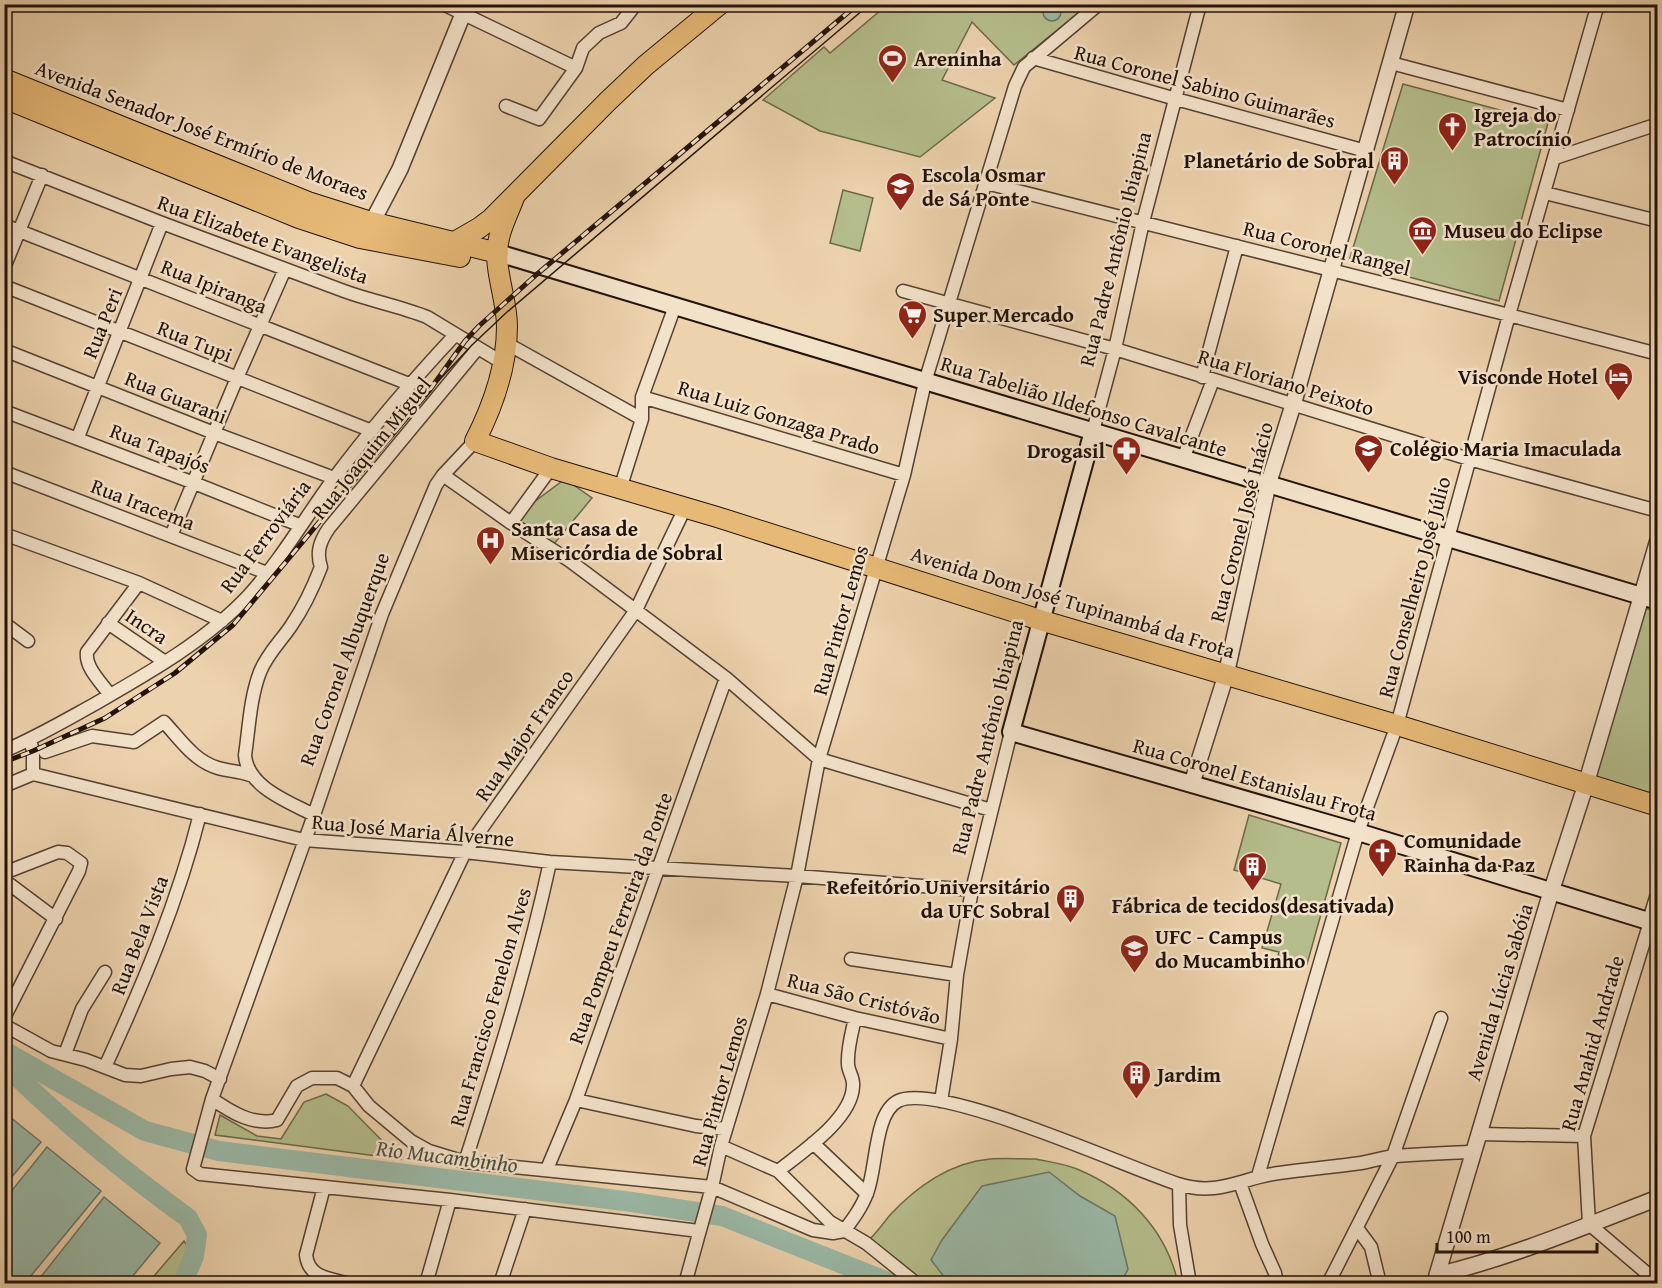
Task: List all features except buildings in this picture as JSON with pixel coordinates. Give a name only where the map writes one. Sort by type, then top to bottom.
[{"type":"main road","points":[[453,243],[479,228],[615,94],[720,4]]},
{"type":"main road","name":"Avenida Senador José Ermírio de Moraes","points":[[4,79],[308,201],[366,230],[498,259]]},
{"type":"main road","name":"Avenida Senador José Ermírio de Moraes","points":[[4,98],[299,218],[453,243],[498,259]]},
{"type":"main road","points":[[498,259],[499,237],[515,195]]},
{"type":"main road","name":"Rua Tabelião Ildefonso Cavalcante","points":[[498,259],[675,306],[1658,601]]},
{"type":"main road","name":"Rua Coronel Albuquerque","points":[[475,441],[488,416],[506,343],[507,312],[498,259]]},
{"type":"main road","name":"Rua Padre Antônio Ibiapina","points":[[1011,732],[1093,431]]},
{"type":"main road","name":"Avenida Dom José Tupinambá da Frota","points":[[475,441],[551,468],[1040,620],[1396,725],[1658,806]]},
{"type":"main road","name":"Rua Coronel Estanislau Frota","points":[[1011,732],[1358,832],[1654,923]]},
{"type":"street","points":[[443,4],[466,9],[576,68]]},
{"type":"street","points":[[506,106],[539,119],[576,68],[583,48],[599,33],[621,23],[636,4]]},
{"type":"street","name":"Rua Pintor Lemos","points":[[685,1284],[721,1146],[767,994],[797,876],[819,759],[904,475],[925,382],[1015,86],[1024,67],[1099,4]]},
{"type":"street","name":"Rua Padre Antônio Ibiapina","points":[[1093,431],[1115,349],[1143,222],[1200,4]]},
{"type":"street","name":"Rua Coronel José Inácio","points":[[1192,783],[1226,675],[1268,485],[1293,405],[1407,4]]},
{"type":"street","name":"Rua Conselheiro José Júlio","points":[[1258,1176],[1358,832],[1396,725],[1598,4]]},
{"type":"street","points":[[366,230],[400,169],[466,9]]},
{"type":"street","name":"Rua Coronel Sabino Guimarães","points":[[1034,58],[1366,151]]},
{"type":"street","points":[[1391,63],[1568,110]]},
{"type":"street","points":[[1555,158],[1658,124]]},
{"type":"street","name":"Rua Elizabete Evangelista","points":[[4,161],[373,302],[427,317],[502,363]]},
{"type":"street","points":[[4,268],[42,175]]},
{"type":"street","name":"Rua Coronel Rangel","points":[[986,183],[1658,354]]},
{"type":"street","points":[[1545,194],[1658,221]]},
{"type":"street","name":"Rua Peri","points":[[78,437],[162,223]]},
{"type":"street","name":"Rua Ipiranga","points":[[4,225],[409,384]]},
{"type":"street","points":[[1183,459],[1207,379],[1237,246]]},
{"type":"street","points":[[171,536],[285,269]]},
{"type":"street","name":"Rua Tupi","points":[[4,286],[372,431]]},
{"type":"street","name":"Rua Floriano Peixoto","points":[[903,291],[1115,349],[1469,459],[1658,511]]},
{"type":"street","points":[[620,489],[642,419],[642,397],[675,306]]},
{"type":"street","name":"Rua Ferroviária","points":[[4,751],[30,740],[110,695],[165,662],[222,621],[249,595],[267,573],[334,478],[409,384],[455,334]]},
{"type":"street","points":[[506,343],[642,419]]},
{"type":"street","name":"Rua Joaquim Miguel","points":[[250,775],[245,755],[256,685],[267,658],[291,626],[312,590],[321,567],[318,556],[322,538],[478,348]]},
{"type":"street","name":"Rua Guarani","points":[[4,350],[334,478]]},
{"type":"street","name":"Rua Luiz Gonzaga Prado","points":[[642,397],[904,475]]},
{"type":"street","name":"Rua Tapajós","points":[[4,411],[78,437],[299,525]]},
{"type":"street","name":"Rua Coronel Albuquerque","points":[[324,1187],[200,1174],[193,1166],[212,1099],[314,815],[382,614],[431,496],[443,475],[475,441]]},
{"type":"street","points":[[511,523],[551,468]]},
{"type":"street","name":"Rua Iracema","points":[[4,472],[267,573]]},
{"type":"street","points":[[443,475],[570,561],[636,610],[726,678],[819,759],[992,810]]},
{"type":"street","name":"Rua Major Franco","points":[[353,1086],[465,852],[636,610],[685,508]]},
{"type":"street","points":[[4,534],[139,583],[222,621]]},
{"type":"street","name":"Avenida Lúcia Sabóia","points":[[1436,1279],[1658,540]]},
{"type":"street","points":[[110,695],[89,667],[87,652],[139,583]]},
{"type":"street","points":[[4,623],[28,641]]},
{"type":"street","name":"Incra","points":[[108,623],[165,662]]},
{"type":"street","name":"Rua Pompeu Ferreira da Ponte","points":[[547,1169],[576,1100],[726,678]]},
{"type":"street","points":[[45,752],[92,736],[134,742],[164,722],[204,763],[250,775],[271,792],[314,815]]},
{"type":"street","name":"Rua Padre Antônio Ibiapina","points":[[941,1101],[951,1039],[957,975],[972,890],[1011,732]]},
{"type":"street","points":[[4,786],[33,774],[33,751],[30,740]]},
{"type":"street","name":"Rua José Maria Álverne","points":[[33,774],[304,840],[465,852],[550,862],[797,876],[972,890]]},
{"type":"street","name":"Rua Bela Vista","points":[[105,1067],[141,989],[173,909],[200,814]]},
{"type":"street","points":[[4,873],[58,852],[67,853],[81,862],[56,919],[4,1018]]},
{"type":"street","name":"Rua Francisco Fenelon Alves","points":[[465,1162],[514,1009],[550,862]]},
{"type":"street","points":[[4,880],[56,919]]},
{"type":"street","name":"Rua Anahid Andrade","points":[[1589,1224],[1584,1136],[1654,923],[1658,896]]},
{"type":"street","points":[[851,959],[957,975]]},
{"type":"street","points":[[65,1054],[82,1009],[105,972]]},
{"type":"street","name":"Rua São Cristóvão","points":[[767,994],[855,1018],[951,1039]]},
{"type":"street","points":[[778,1171],[813,1143],[841,1115],[851,1097],[853,1078],[848,1064],[855,1018]]},
{"type":"street","points":[[1328,1284],[1393,1156],[1441,1018]]},
{"type":"street","points":[[4,1025],[42,1047],[133,1077],[190,1068],[205,1071],[220,1079]]},
{"type":"street","points":[[212,1099],[248,1119],[270,1122],[277,1120],[297,1086],[306,1081],[324,1077],[337,1078],[353,1086],[369,1106],[411,1141],[429,1151],[465,1162],[712,1187],[813,1230],[833,1233],[844,1231],[855,1217],[867,1194],[885,1112],[895,1102],[904,1098],[918,1097],[941,1101],[1007,1120],[1068,1141],[1179,1185],[1207,1190],[1240,1183],[1258,1176],[1393,1156],[1473,1152]]},
{"type":"street","points":[[576,1100],[696,1126],[726,1129]]},
{"type":"street","points":[[1479,1134],[1584,1136]]},
{"type":"street","points":[[813,1143],[867,1194]]},
{"type":"street","points":[[721,1146],[778,1171],[830,1222],[866,1244],[917,1284]]},
{"type":"street","points":[[1240,1183],[1275,1273],[1277,1284]]},
{"type":"street","points":[[1179,1185],[1179,1225],[1190,1284]]},
{"type":"street","points":[[350,1284],[320,1276],[311,1271],[307,1264],[306,1255],[324,1187],[700,1228]]},
{"type":"street","points":[[1436,1279],[1658,1198]]},
{"type":"street","points":[[426,1284],[450,1200]]},
{"type":"street","points":[[500,1284],[525,1209]]},
{"type":"street","points":[[1589,1224],[1654,1282]]},
{"type":"street","points":[[1358,1228],[1371,1247],[1380,1284]]},
{"type":"green space","points":[[887,5],[1088,5],[1014,65],[972,22],[942,80],[995,98],[920,157],[820,131],[763,100],[824,47],[830,53]]},
{"type":"green space","points":[[1403,84],[1548,123],[1499,301],[1349,261]]},
{"type":"green space","points":[[843,190],[873,198],[860,251],[830,243]]},
{"type":"green space","points":[[565,479],[592,498],[549,550],[516,522],[526,508]]},
{"type":"green space","points":[[1644,608],[1657,612],[1657,798],[1594,780]]},
{"type":"green space","points":[[1249,815],[1341,843],[1307,964],[1278,956],[1279,952],[1262,948],[1281,884],[1234,870]]},
{"type":"green space","points":[[326,1094],[348,1106],[400,1159],[215,1135],[220,1115],[257,1136],[281,1139],[304,1102]]},
{"type":"green space","points":[[990,1159],[1036,1159],[1077,1169],[1113,1188],[1128,1200],[1154,1229],[1172,1264],[1178,1283],[917,1283],[866,1243],[911,1195],[948,1171],[976,1161]]},
{"type":"green space","points":[[184,1241],[194,1256],[182,1283],[148,1283]]},
{"type":"shaded area","points":[[1052,3],[1058,6],[1061,12],[1058,18],[1052,21],[1046,18],[1043,12],[1046,6]]},
{"type":"shaded area","points":[[5,1113],[41,1142],[5,1185]]},
{"type":"shaded area","points":[[47,1147],[101,1191],[25,1283],[5,1283],[5,1199]]},
{"type":"shaded area","points":[[1049,1172],[1080,1196],[1115,1216],[1128,1269],[1121,1283],[949,1283],[931,1260],[942,1240],[982,1186]]},
{"type":"shaded area","points":[[104,1197],[160,1243],[127,1283],[36,1283]]},
{"type":"waterway","name":"Rio Mucambinho","points":[[4,1051],[145,1131],[219,1151],[632,1202],[722,1216],[893,1284]]},
{"type":"waterway","points":[[4,1064],[93,1144],[188,1218],[197,1235],[194,1256],[182,1284]]},
{"type":"tram line","points":[[429,391],[507,312],[870,4]]},
{"type":"railway","points":[[4,762],[105,718],[175,673],[233,625],[429,391],[465,341],[479,326],[536,275],[858,4]]},
{"type":"place","name":"Areninha","points":[[893,84]]},
{"type":"place","name":"Igreja do Patrocínio","points":[[1453,152]]},
{"type":"place","name":"Planetário de Sobral","points":[[1395,186]]},
{"type":"place","name":"Escola Osmar de Sá Ponte","points":[[901,212]]},
{"type":"place","name":"Museu do Eclipse","points":[[1423,256]]},
{"type":"place","name":"Super Mercado","points":[[912,340]]},
{"type":"place","name":"Visconde Hotel","points":[[1619,402]]},
{"type":"place","name":"Colégio Maria Imaculada","points":[[1369,474]]},
{"type":"place","name":"Drogasil","points":[[1126,476]]},
{"type":"place","name":"Santa Casa de Misericórdia de Sobral","points":[[490,566]]},
{"type":"place","name":"Comunidade Rainha da Paz","points":[[1383,878]]},
{"type":"place","name":"Fábrica de tecidos(desativada)","points":[[1253,892]]},
{"type":"place","name":"Refeitório Universitário da UFC Sobral","points":[[1071,924]]},
{"type":"place","name":"UFC - Campus do Mucambinho","points":[[1134,974]]},
{"type":"place","name":"Jardim","points":[[1136,1100]]}]
